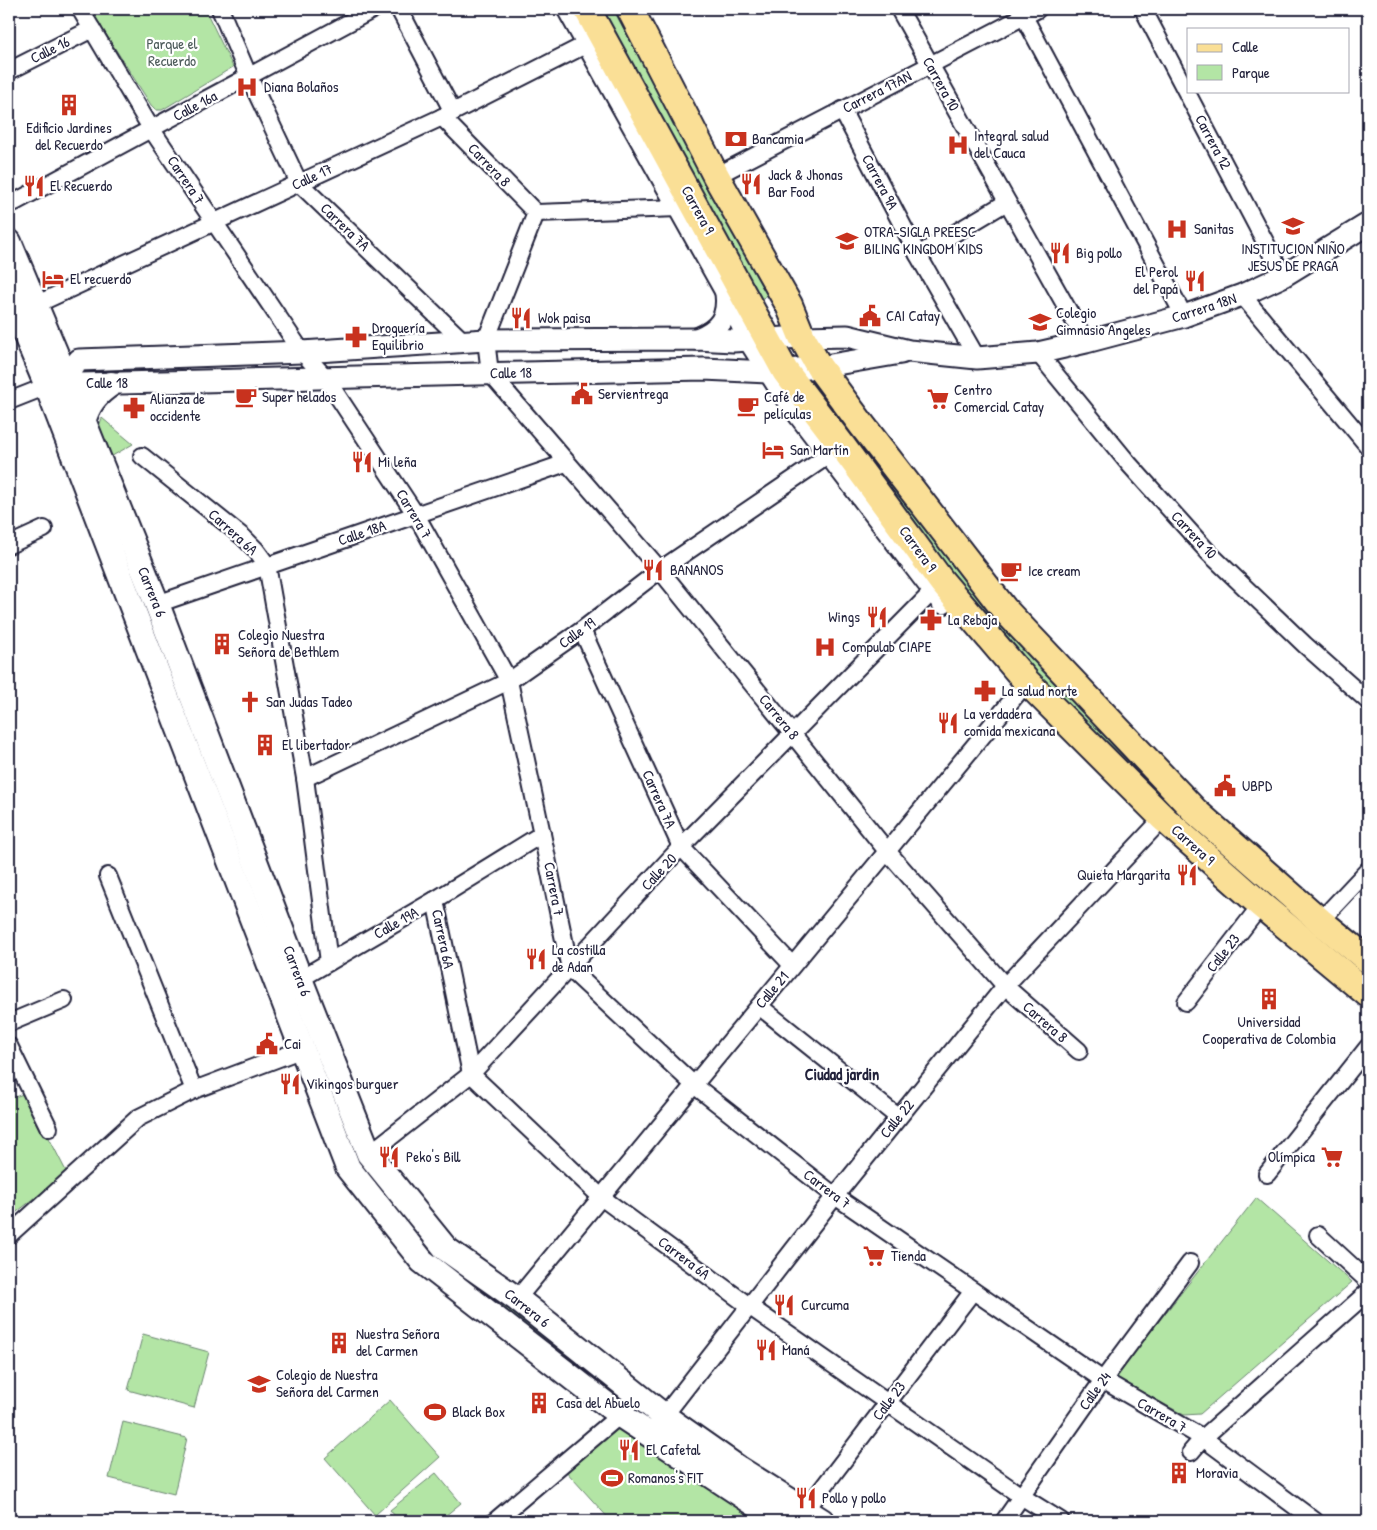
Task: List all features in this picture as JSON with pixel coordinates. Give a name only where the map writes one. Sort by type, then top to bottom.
[{"type":"main road","name":"Carrera 9","points":[[587,9],[758,340],[777,371],[840,442],[937,586],[1023,686],[1160,822],[1258,908],[1368,994]]},
{"type":"main road","name":"Carrera 9","points":[[630,9],[684,104],[819,367],[1004,609],[1195,811],[1320,922],[1368,960]]},
{"type":"main road","name":"Carrera 6","points":[[9,242],[35,305],[56,382],[348,1168],[422,1261],[620,1415],[781,1521]]},
{"type":"main road","name":"Carrera 6","points":[[9,295],[56,382],[83,422],[157,604],[369,1154],[446,1249],[516,1299],[636,1396],[738,1468],[813,1516]]},
{"type":"main road","points":[[83,422],[93,399],[101,390],[112,384]]},
{"type":"street","name":"Carrera 7","points":[[80,9],[152,130],[302,352],[325,377],[416,515],[508,681],[570,968],[694,1085],[834,1196],[1103,1380],[1203,1438],[1315,1521]]},
{"type":"street","name":"Carrera 7A","points":[[220,9],[249,77],[299,183],[464,342]]},
{"type":"street","name":"Calle 16a","points":[[15,202],[374,9]]},
{"type":"street","name":"Carrera 8","points":[[399,9],[448,114],[536,213]]},
{"type":"street","points":[[568,9],[725,290],[758,340]]},
{"type":"street","points":[[640,9],[684,104]]},
{"type":"street","name":"Carrera 10","points":[[899,9],[1086,342]]},
{"type":"street","name":"Carrera 12","points":[[1144,9],[1187,92]]},
{"type":"street","points":[[1027,11],[1184,316]]},
{"type":"street","name":"Carrera 17AN","points":[[720,173],[930,64],[1027,11]]},
{"type":"street","name":"Calle 16","points":[[9,71],[92,29]]},
{"type":"street","name":"Calle 17","points":[[35,305],[448,114],[587,44]]},
{"type":"street","name":"Carrera 12","points":[[1187,92],[1283,276]]},
{"type":"street","name":"Carrera 9A","points":[[842,110],[918,255],[977,358]]},
{"type":"street","points":[[918,255],[1007,202]]},
{"type":"street","points":[[490,373],[486,340],[536,213],[679,208]]},
{"type":"street","name":"Carrera 18N","points":[[847,336],[908,351],[977,358],[1038,352],[1086,342],[1184,316],[1242,295],[1283,276],[1368,224]]},
{"type":"street","points":[[697,339],[714,331],[725,316],[727,304],[725,290]]},
{"type":"street","points":[[1242,295],[1368,446]]},
{"type":"street","name":"Calle 18","points":[[56,382],[79,360],[302,352],[486,340],[697,339],[733,341],[847,336]]},
{"type":"street","name":"Calle 18","points":[[56,382],[112,384],[325,377],[704,369],[777,371],[819,367],[908,351]]},
{"type":"street","name":"Carrera 10","points":[[1038,352],[1129,464],[1209,553],[1305,645],[1368,701]]},
{"type":"street","points":[[777,371],[829,455],[937,586]]},
{"type":"street","name":"Carrera 8","points":[[490,373],[660,570],[887,851],[1004,986],[1079,1051]]},
{"type":"street","points":[[9,401],[56,382]]},
{"type":"street","name":"Calle 19","points":[[305,778],[508,681],[582,630],[660,570],[829,455]]},
{"type":"street","name":"Carrera 6A","points":[[142,456],[243,537],[267,565],[305,778],[329,962]]},
{"type":"street","name":"Calle 18A","points":[[157,604],[566,463]]},
{"type":"street","points":[[9,545],[44,529]]},
{"type":"street","name":"Calle 20","points":[[369,1154],[470,1074],[681,848],[937,586]]},
{"type":"street","name":"Carrera 7A","points":[[582,630],[681,848],[792,965]]},
{"type":"street","name":"Calle 21","points":[[516,1299],[1023,686]]},
{"type":"street","name":"Calle 22","points":[[649,1435],[834,1196],[1004,986],[1160,822]]},
{"type":"street","name":"Calle 19A","points":[[300,979],[542,834]]},
{"type":"street","points":[[1320,922],[1368,870]]},
{"type":"street","points":[[108,876],[194,1090]]},
{"type":"street","name":"Carrera 6A","points":[[434,900],[470,1074],[601,1196],[749,1306],[1021,1496],[1061,1521]]},
{"type":"street","points":[[1258,908],[1368,1004]]},
{"type":"street","name":"Calle 23","points":[[1186,1002],[1258,908]]},
{"type":"street","points":[[9,1022],[64,1000]]},
{"type":"street","points":[[759,1006],[898,1117]]},
{"type":"street","points":[[9,1046],[49,1128]]},
{"type":"street","points":[[1267,1174],[1368,1047]]},
{"type":"street","points":[[9,1236],[138,1118],[194,1090],[303,1049]]},
{"type":"street","points":[[1318,1235],[1368,1281]]},
{"type":"street","name":"Calle 24","points":[[1004,1521],[1103,1380],[1190,1263]]},
{"type":"street","name":"Calle 23","points":[[813,1516],[888,1403],[973,1291]]},
{"type":"street","points":[[1191,1452],[1203,1438],[1368,1292]]},
{"type":"street","points":[[495,1521],[620,1415],[636,1396]]},
{"type":"green space","name":"Parque el Recuerdo","points":[[90,9],[205,9],[233,67],[162,110],[156,110]]},
{"type":"green space","points":[[600,9],[613,9],[768,295],[759,300]]},
{"type":"green space","points":[[828,394],[964,576],[1368,966],[1368,981],[1176,817],[1017,656],[955,584],[817,400]]},
{"type":"green space","points":[[102,418],[133,444],[107,459],[98,429]]},
{"type":"green space","points":[[26,1093],[67,1173],[9,1218],[9,1099]]},
{"type":"green space","points":[[369,1173],[391,1209],[439,1257],[629,1398],[628,1402],[432,1262],[385,1210],[365,1175]]},
{"type":"green space","points":[[1256,1198],[1352,1282],[1200,1414],[1184,1415],[1115,1377]]},
{"type":"green space","points":[[143,1334],[209,1352],[194,1408],[128,1390]]},
{"type":"green space","points":[[390,1400],[440,1457],[375,1515],[325,1458]]},
{"type":"green space","points":[[123,1422],[187,1438],[174,1494],[109,1478]]},
{"type":"green space","points":[[620,1423],[761,1521],[611,1521],[564,1469]]},
{"type":"green space","points":[[436,1473],[461,1503],[439,1521],[399,1521],[390,1510]]},
{"type":"place","name":"Diana Bolaños","points":[[247,87]]},
{"type":"place","name":"Edificio Jardines del Recuerdo","points":[[69,105]]},
{"type":"place","name":"Bancamia","points":[[736,139]]},
{"type":"place","name":"Integral salud del Cauca","points":[[958,145]]},
{"type":"place","name":"Jack & Jhonas Bar Food","points":[[751,184]]},
{"type":"place","name":"El Recuerdo","points":[[34,186]]},
{"type":"place","name":"INSTITUCION NIÑO JESUS DE PRAGA","points":[[1293,226]]},
{"type":"place","name":"Sanitas","points":[[1177,229]]},
{"type":"place","name":"OTRA-SIGLA PREESC BILING KINGDOM KIDS","points":[[847,241]]},
{"type":"place","name":"Big pollo","points":[[1060,253]]},
{"type":"place","name":"El recuerdo","points":[[53,279]]},
{"type":"place","name":"El Perol del Papá","points":[[1195,281]]},
{"type":"place","name":"CAI Catay","points":[[870,316]]},
{"type":"place","name":"Wok paisa","points":[[521,318]]},
{"type":"place","name":"Colegio Gimnasio Angeles","points":[[1040,322]]},
{"type":"place","name":"Droguería Equilibrio","points":[[356,337]]},
{"type":"place","name":"Servientrega","points":[[582,394]]},
{"type":"place","name":"Super helados","points":[[246,397]]},
{"type":"place","name":"Centro Comercial Catay","points":[[938,399]]},
{"type":"place","name":"Café de películas","points":[[748,406]]},
{"type":"place","name":"Alianza de occidente","points":[[134,408]]},
{"type":"place","name":"San Martín","points":[[773,450]]},
{"type":"place","name":"Mi leña","points":[[362,462]]},
{"type":"place","name":"BANANOS","points":[[653,570]]},
{"type":"place","name":"Ice cream","points":[[1011,571]]},
{"type":"place","name":"Wings","points":[[877,617]]},
{"type":"place","name":"La Rebaja","points":[[931,620]]},
{"type":"place","name":"Colegio Nuestra Señora de Bethlem","points":[[222,644]]},
{"type":"place","name":"Compulab CIAPE","points":[[825,647]]},
{"type":"place","name":"La salud norte","points":[[985,691]]},
{"type":"place","name":"San Judas Tadeo","points":[[250,702]]},
{"type":"place","name":"La verdadera comida mexicana","points":[[948,723]]},
{"type":"place","name":"El libertador","points":[[265,745]]},
{"type":"place","name":"UBPD","points":[[1225,786]]},
{"type":"place","name":"Quieta Margarita","points":[[1187,875]]},
{"type":"place","name":"La costilla de Adan","points":[[536,959]]},
{"type":"place","name":"Universidad Cooperativa de Colombia","points":[[1269,999]]},
{"type":"place","name":"Cai","points":[[267,1044]]},
{"type":"place","name":"Vikingos burguer","points":[[290,1084]]},
{"type":"place","name":"Peko's Bill","points":[[389,1157]]},
{"type":"place","name":"Olímpica","points":[[1332,1157]]},
{"type":"place","name":"Tienda","points":[[874,1256]]},
{"type":"place","name":"Curcuma","points":[[784,1305]]},
{"type":"place","name":"Nuestra Señora del Carmen","points":[[339,1343]]},
{"type":"place","name":"Maná","points":[[766,1350]]},
{"type":"place","name":"Colegio de Nuestra Señora del Carmen","points":[[259,1384]]},
{"type":"place","name":"Casa del Abuelo","points":[[539,1403]]},
{"type":"place","name":"Black Box","points":[[435,1412]]},
{"type":"place","name":"El Cafetal","points":[[629,1450]]},
{"type":"place","name":"Moravia","points":[[1179,1473]]},
{"type":"place","name":"Romanos's FIT","points":[[612,1478]]},
{"type":"place","name":"Pollo y pollo","points":[[806,1498]]},
{"type":"district","name":"Ciudad jardin","points":[[842,1074]]}]
